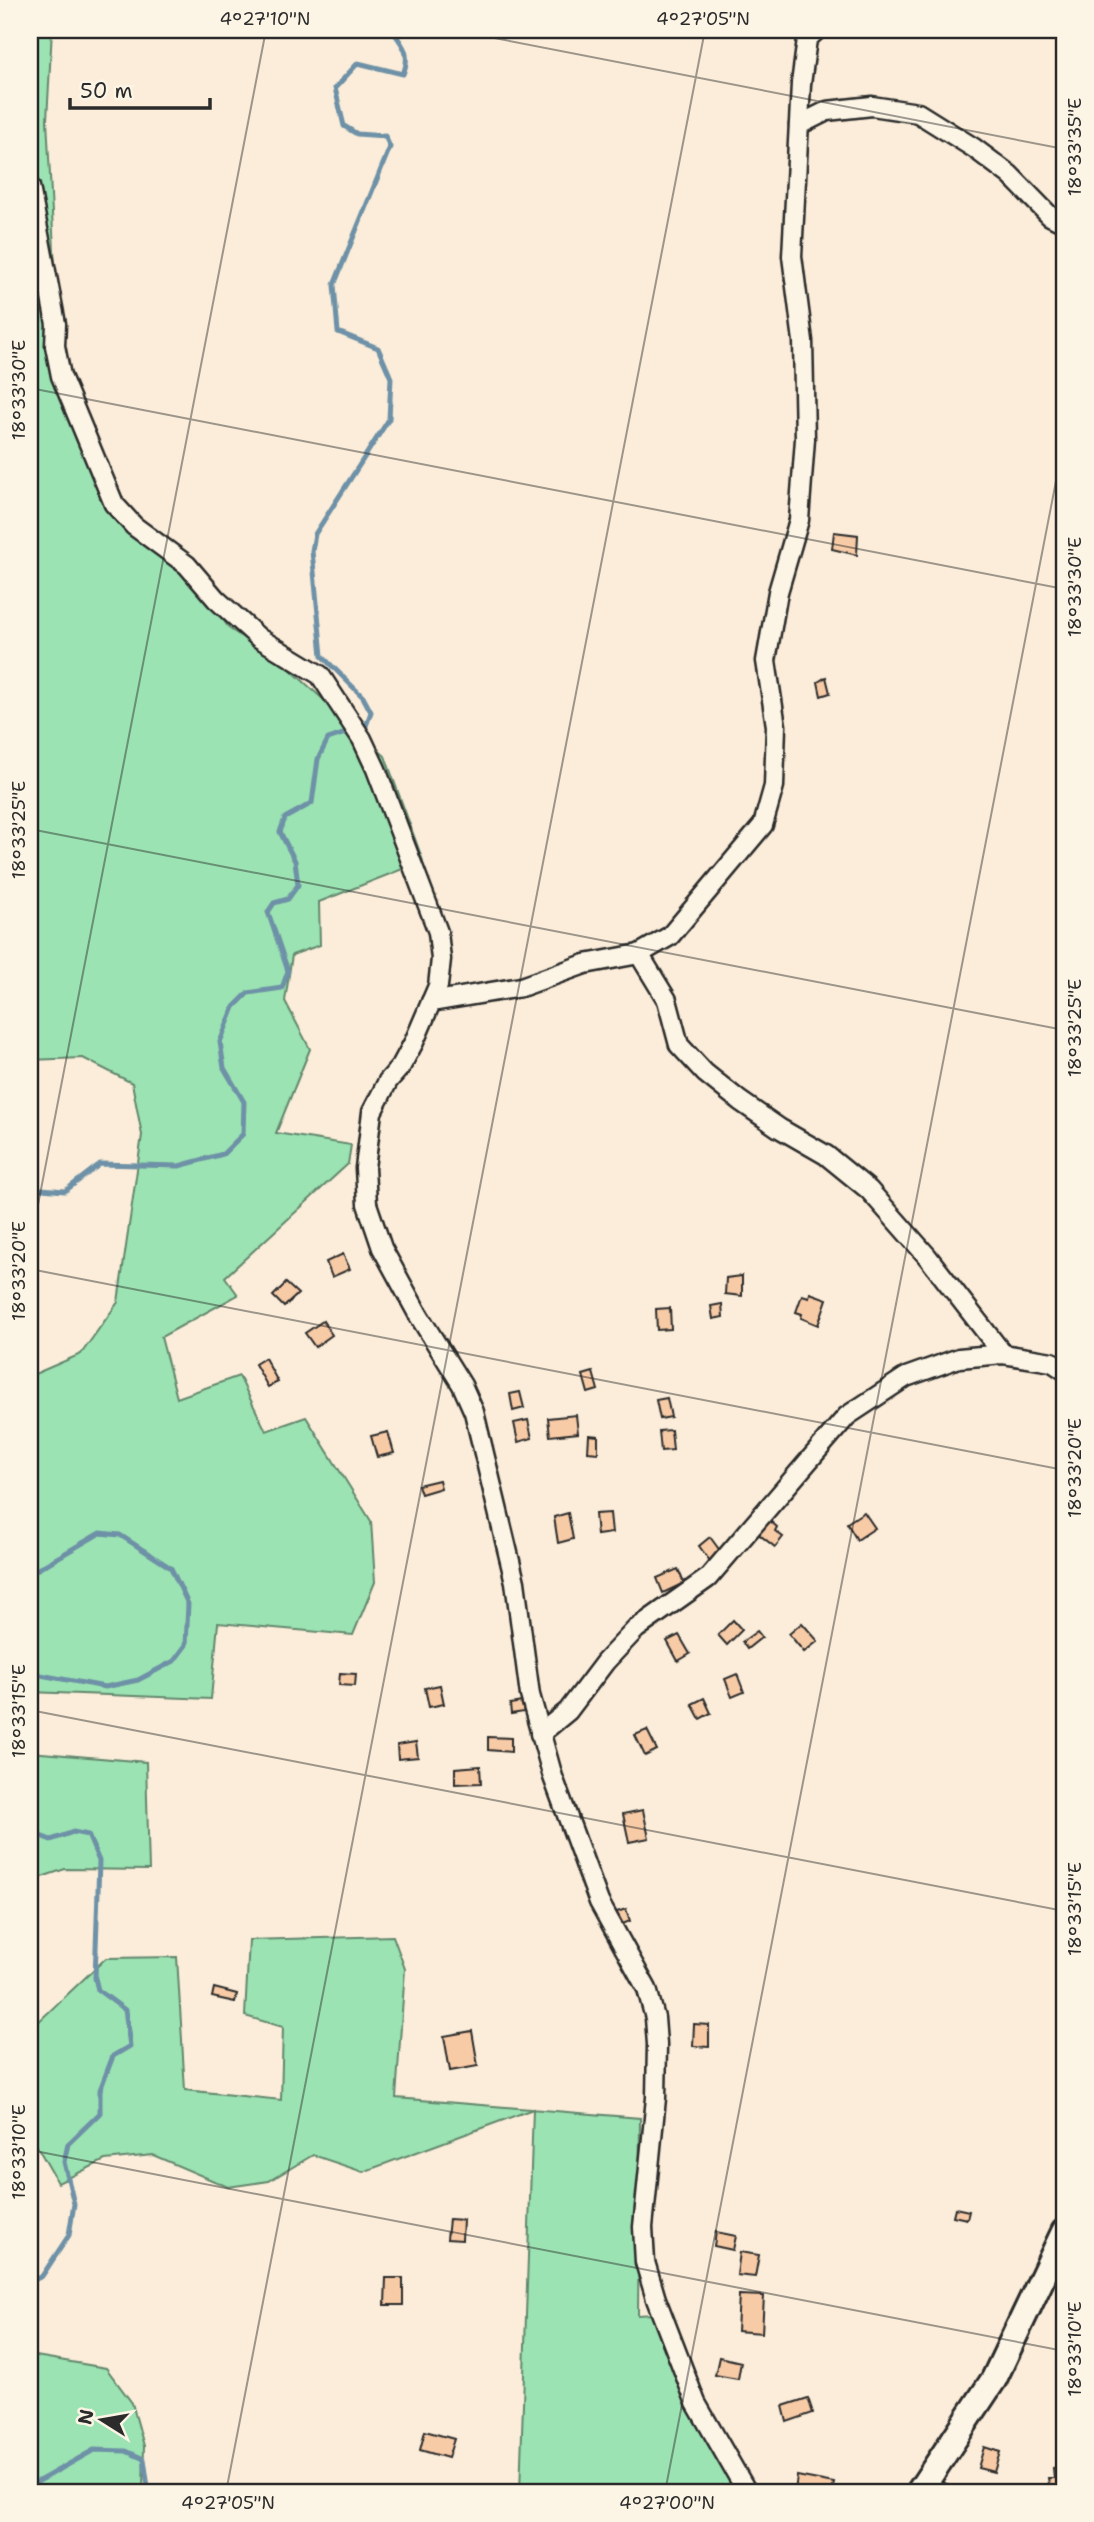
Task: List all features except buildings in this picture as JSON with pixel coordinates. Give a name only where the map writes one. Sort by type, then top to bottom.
[{"type":"street","points":[[431,1002],[521,987],[585,964],[639,954],[670,936],[763,825],[775,786],[776,726],[766,661],[778,592],[799,520],[805,439],[803,341],[792,256],[801,84],[807,39],[817,30]]},
{"type":"street","points":[[799,125],[827,111],[861,107],[872,106],[918,113],[1010,174],[1050,216],[1064,223]]},
{"type":"street","points":[[30,187],[56,324],[55,346],[61,376],[114,504],[134,526],[187,565],[216,599],[259,638],[320,675],[362,739],[376,769],[438,932],[441,959],[438,986],[414,1042],[401,1066],[388,1081],[373,1112],[365,1168],[367,1204],[382,1248],[419,1316],[462,1385],[474,1412],[515,1582],[530,1695],[540,1734],[599,1902],[647,1989],[657,2043],[656,2098],[643,2227],[645,2262],[696,2403],[747,2492]]},
{"type":"street","points":[[639,954],[667,1000],[679,1045],[705,1073],[740,1101],[779,1128],[826,1155],[869,1190],[927,1256],[1003,1354]]},
{"type":"street","points":[[540,1734],[568,1711],[605,1662],[636,1629],[708,1578],[847,1416],[906,1377],[959,1358],[1003,1354],[1052,1362],[1064,1370]]},
{"type":"street","points":[[919,2492],[994,2379],[1064,2232]]},
{"type":"green space","points":[[30,30],[52,30],[47,120],[59,343],[81,437],[104,508],[191,578],[230,629],[290,669],[385,756],[423,861],[319,902],[320,945],[292,955],[285,1001],[310,1049],[276,1133],[351,1145],[348,1164],[225,1277],[238,1295],[161,1337],[177,1398],[239,1376],[266,1431],[306,1417],[371,1521],[375,1582],[353,1635],[218,1623],[211,1699],[30,1692],[30,1376],[81,1354],[118,1302],[142,1135],[132,1083],[83,1058],[30,1060]]},
{"type":"green space","points":[[30,1752],[146,1762],[149,1870],[65,1869],[30,1881]]},
{"type":"green space","points":[[393,1936],[405,1969],[396,2098],[532,2109],[363,2172],[313,2155],[269,2181],[228,2187],[153,2155],[105,2160],[58,2183],[30,2134],[30,2020],[34,2026],[106,1958],[177,1957],[185,2090],[281,2100],[283,2027],[245,2016],[249,1940]]},
{"type":"green space","points":[[533,2109],[640,2118],[638,2315],[669,2313],[697,2394],[751,2492],[520,2492]]},
{"type":"green space","points":[[30,2355],[106,2368],[132,2403],[144,2446],[143,2492],[30,2492]]},
{"type":"waterway","points":[[30,1188],[65,1191],[100,1164],[179,1166],[223,1154],[243,1134],[244,1102],[224,1068],[220,1042],[234,1007],[248,993],[282,988],[288,971],[268,912],[274,903],[288,899],[298,885],[295,861],[280,832],[285,818],[312,803],[318,759],[328,739],[366,726],[371,712],[363,697],[322,656],[312,551],[315,534],[389,419],[391,378],[378,348],[338,332],[334,285],[390,147],[385,136],[357,134],[344,126],[335,88],[358,63],[403,74],[405,50],[392,30]]},
{"type":"waterway","points":[[30,1571],[100,1533],[120,1535],[171,1568],[188,1604],[186,1645],[174,1661],[138,1680],[105,1687],[30,1673]]},
{"type":"waterway","points":[[30,1832],[51,1840],[73,1832],[88,1835],[99,1861],[95,1978],[98,1990],[125,2010],[130,2046],[113,2056],[100,2090],[100,2113],[68,2144],[64,2162],[74,2204],[69,2235],[42,2276],[30,2282]]},
{"type":"waterway","points":[[30,2486],[94,2450],[126,2451],[144,2459],[148,2487],[145,2492]]}]
